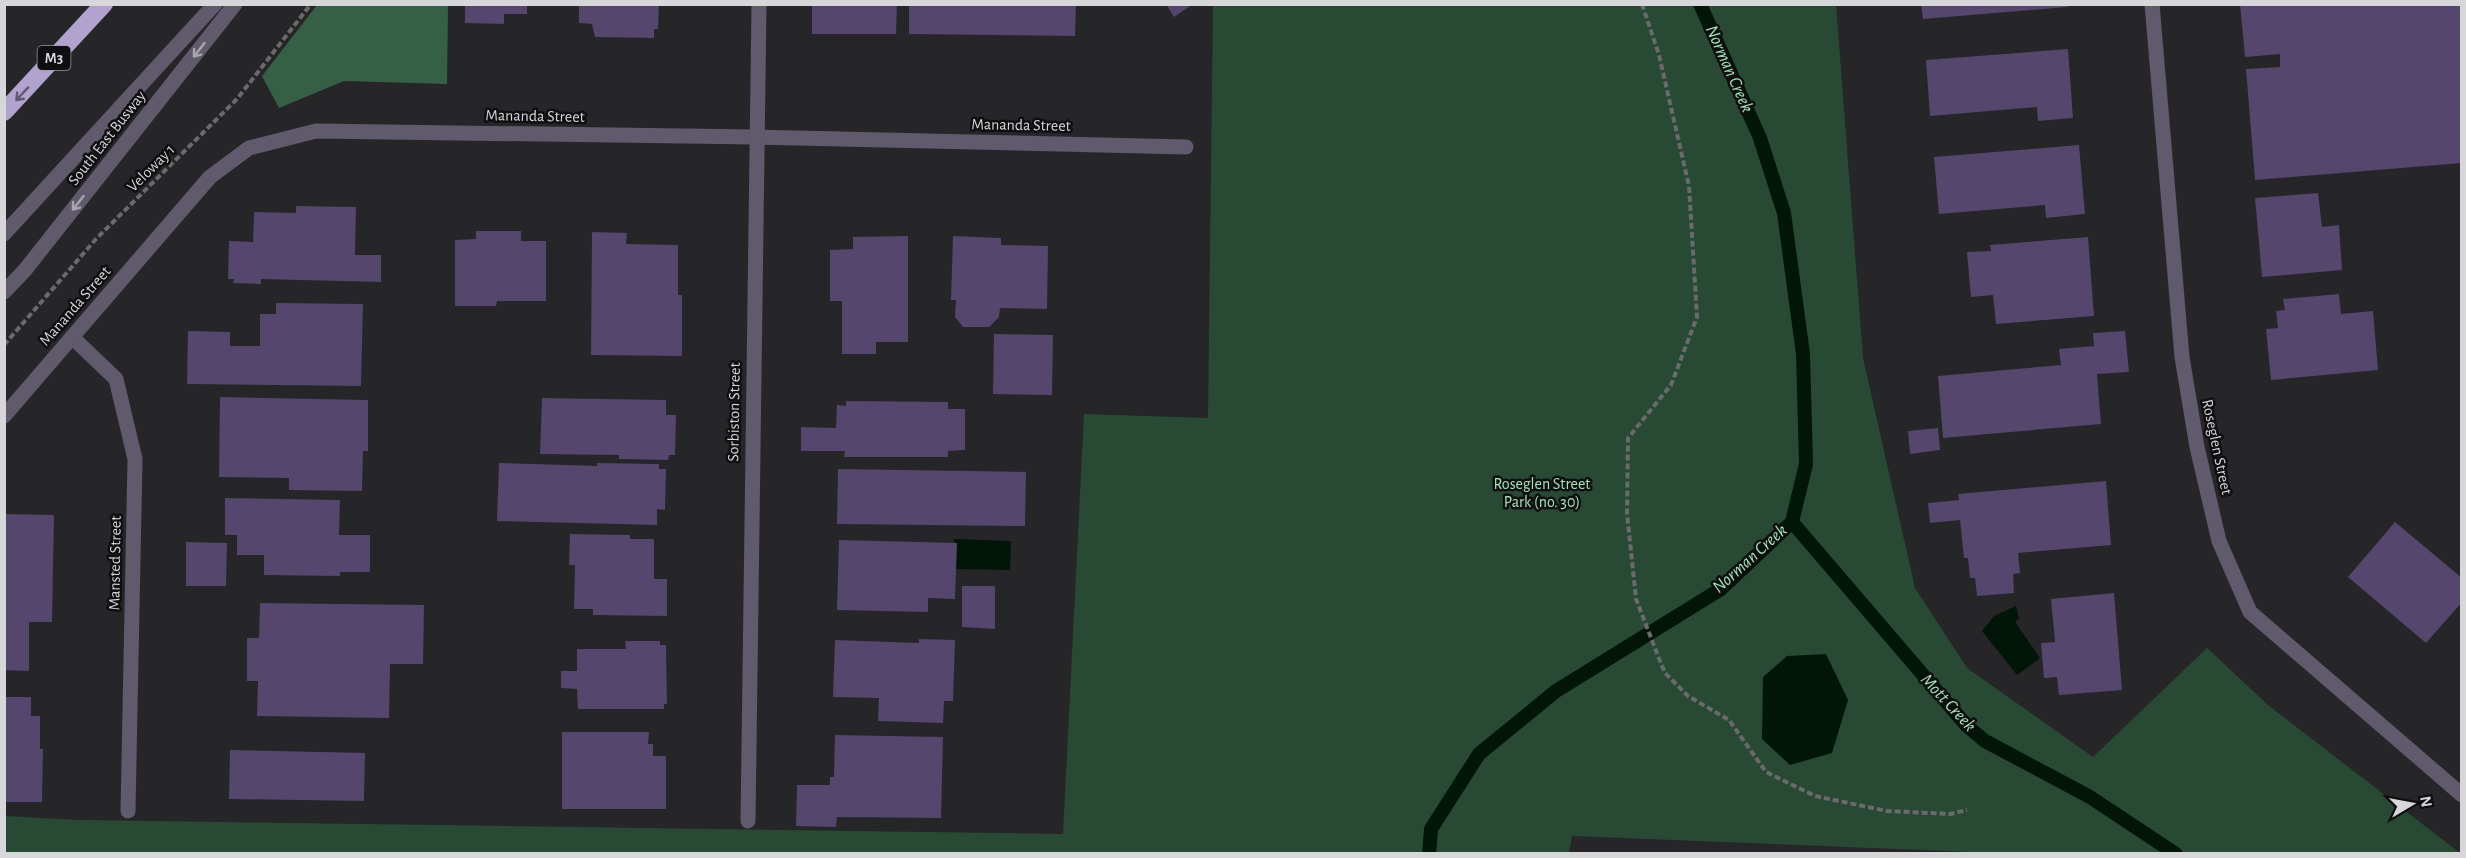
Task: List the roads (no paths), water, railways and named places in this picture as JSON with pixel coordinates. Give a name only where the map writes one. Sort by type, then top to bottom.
[{"type":"highway","name":"M3","points":[[4,112],[104,4]]},
{"type":"street","name":"South East Busway","points":[[4,234],[215,4]]},
{"type":"street","name":"South East Busway","points":[[4,292],[25,270],[235,4]]},
{"type":"street","name":"Sorbiston Street","points":[[748,821],[755,137],[759,4]]},
{"type":"street","name":"Roseglen Street","points":[[2152,4],[2182,357],[2197,447],[2219,540],[2231,572],[2250,612],[2462,795]]},
{"type":"street","name":"Mananda Street","points":[[4,416],[210,177],[249,148],[316,131],[755,137],[1185,147]]},
{"type":"street","name":"Mansted Street","points":[[72,337],[116,380],[135,459],[128,811]]},
{"type":"waterway","name":"Norman Creek","points":[[1429,854],[1431,829],[1479,754],[1556,691],[1721,589],[1792,522],[1806,464],[1803,354],[1784,213],[1760,138],[1700,4]]},
{"type":"waterway","name":"Mott Creek","points":[[1792,522],[1966,725],[1985,741],[2090,797],[2176,854]]},
{"type":"park label","name":"Roseglen Street Park (no. 30)","points":[[1542,493]]}]
